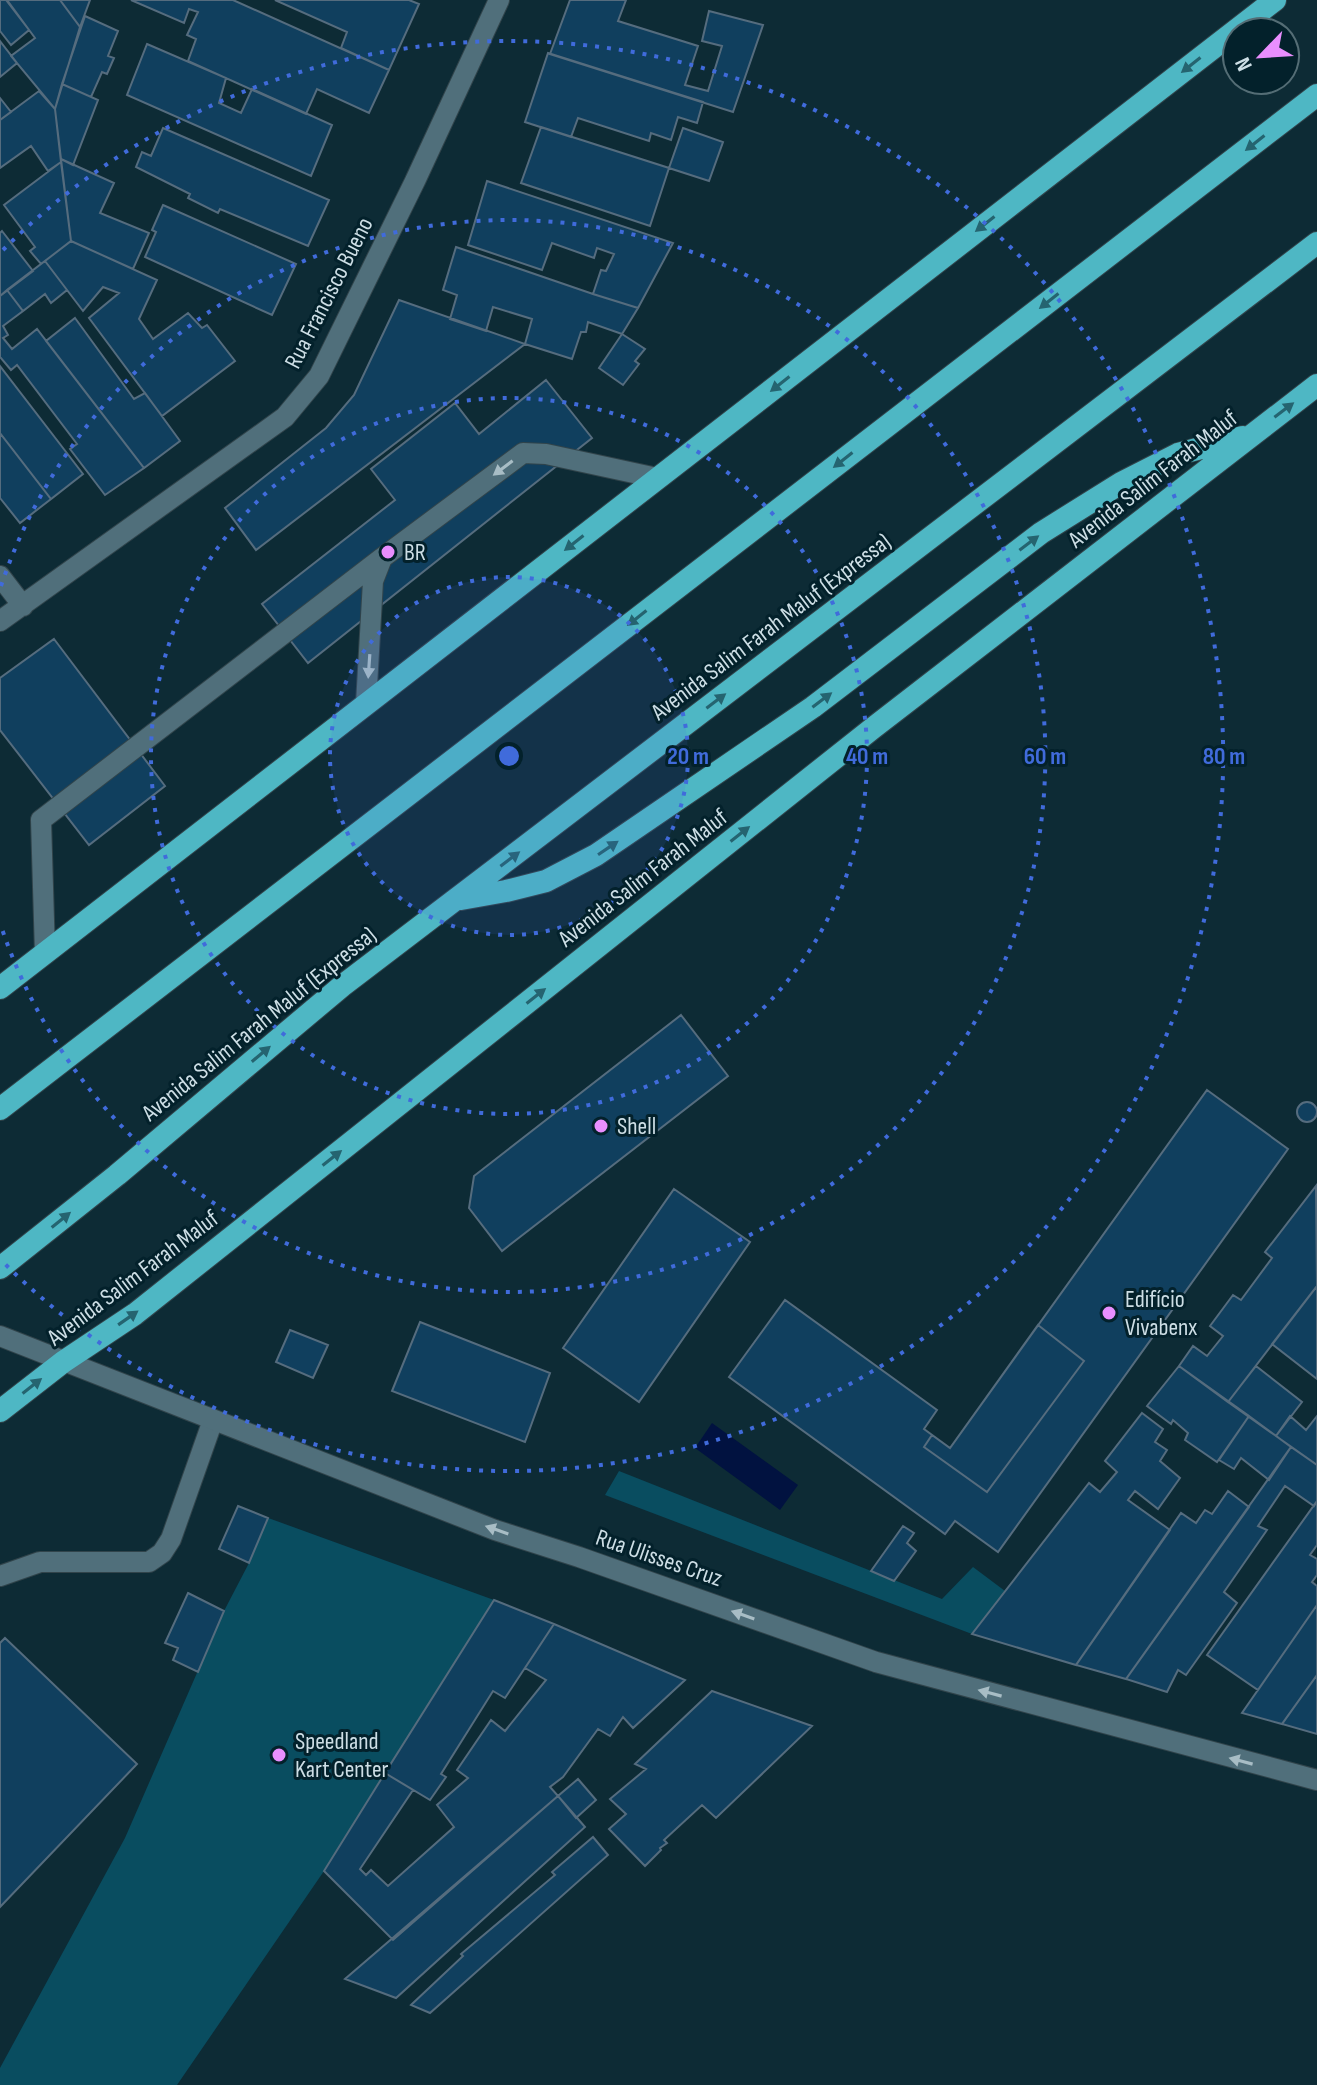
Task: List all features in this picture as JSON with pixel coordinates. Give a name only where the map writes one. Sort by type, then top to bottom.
[{"type":"highway","points":[[0,988],[1275,0]]},
{"type":"highway","points":[[0,1109],[1317,95]]},
{"type":"highway","name":"Avenida Salim Farah Maluf (Expressa)","points":[[0,1268],[117,1175],[342,986],[1317,243]]},
{"type":"highway","name":"Avenida Salim Farah Maluf","points":[[0,1411],[63,1362],[135,1314],[873,728],[1317,385]]},
{"type":"highway","points":[[456,900],[546,881],[596,855],[813,707],[1041,533],[1121,483],[1178,454],[1251,435]]},
{"type":"street","name":"Rua Francisco Bueno","points":[[0,621],[285,417],[319,376],[499,0]]},
{"type":"street","points":[[45,954],[41,820],[523,453],[546,454],[657,478]]},
{"type":"street","points":[[366,704],[373,581],[382,558]]},
{"type":"street","points":[[0,576],[23,606]]},
{"type":"street","name":"Rua Ulisses Cruz","points":[[0,1336],[495,1530],[876,1662],[1317,1780]]},
{"type":"street","points":[[0,1576],[40,1562],[149,1562],[162,1553],[171,1539],[213,1420]]},
{"type":"shaded area","points":[[712,1423],[798,1485],[780,1510],[695,1448]]},
{"type":"shaded area","points":[[619,1471],[942,1599],[973,1567],[1005,1591],[972,1634],[605,1495]]},
{"type":"shaded area","name":"Speedland Kart Center","points":[[260,1515],[494,1600],[324,1871],[177,2085],[0,2085],[0,2068],[125,1838],[224,1611],[249,1563]]},
{"type":"building","points":[[0,0],[6,0],[29,30],[11,45],[0,31]]},
{"type":"building","points":[[7,0],[60,0],[80,27],[55,109],[11,56],[35,38]]},
{"type":"building","points":[[60,0],[90,0],[80,27]]},
{"type":"building","points":[[131,0],[233,0],[389,70],[369,113],[317,89],[306,114],[188,61],[196,39],[187,35],[198,12],[189,9],[184,23]]},
{"type":"building","points":[[275,0],[409,0],[419,4],[389,70],[341,48],[347,32]]},
{"type":"building","points":[[570,0],[626,0],[618,21],[698,46],[685,85],[708,91],[722,46],[702,41],[709,11],[763,25],[733,112],[550,54]]},
{"type":"building","points":[[85,16],[118,31],[108,56],[114,58],[107,74],[102,72],[91,97],[62,84]]},
{"type":"building","points":[[0,41],[17,63],[0,77]]},
{"type":"building","points":[[147,44],[226,78],[219,103],[241,113],[252,89],[332,125],[311,176],[127,95]]},
{"type":"building","points":[[548,53],[703,102],[697,123],[678,117],[671,140],[651,133],[649,141],[578,118],[571,137],[525,122]]},
{"type":"building","points":[[62,84],[98,100],[73,165],[61,159],[55,109]]},
{"type":"building","points":[[39,91],[55,109],[61,162],[48,171],[31,146],[0,168],[0,120]]},
{"type":"building","points":[[0,98],[11,112],[0,120]]},
{"type":"building","points":[[541,127],[669,168],[650,226],[521,183]]},
{"type":"building","points":[[163,128],[329,200],[308,246],[220,209],[218,213],[188,198],[190,194],[136,167],[142,152],[151,156]]},
{"type":"building","points":[[683,128],[723,142],[709,181],[669,168]]},
{"type":"building","points":[[61,159],[114,183],[100,213],[149,233],[133,269],[71,241]]},
{"type":"building","points":[[61,162],[71,241],[41,264],[30,251],[35,247],[4,205]]},
{"type":"building","points":[[487,181],[673,243],[638,308],[593,294],[601,270],[606,271],[614,254],[597,248],[594,258],[552,243],[542,270],[468,245]]},
{"type":"building","points":[[163,205],[296,264],[272,315],[145,257]]},
{"type":"building","points":[[2,231],[33,271],[0,296],[0,233]]},
{"type":"building","points":[[71,241],[157,280],[139,319],[153,339],[188,313],[202,328],[207,325],[235,361],[162,416],[89,318],[119,293],[103,287],[83,311],[45,261]]},
{"type":"building","points":[[456,247],[638,308],[622,334],[588,322],[586,332],[581,332],[572,359],[525,344],[532,319],[493,307],[486,331],[450,319],[457,295],[443,290]]},
{"type":"building","points":[[45,261],[67,290],[51,303],[45,294],[23,311],[7,290]]},
{"type":"building","points":[[7,290],[23,311],[3,326],[8,335],[3,338],[12,349],[37,329],[144,468],[105,495],[70,449],[77,444],[17,365],[11,370],[0,357],[0,296]]},
{"type":"building","points":[[399,300],[525,344],[256,550],[225,508],[326,428],[354,395]]},
{"type":"building","points":[[75,318],[134,399],[145,393],[180,441],[144,468],[46,341]]},
{"type":"building","points":[[622,334],[645,349],[635,361],[639,364],[623,385],[599,368]]},
{"type":"building","points":[[0,366],[83,474],[51,499],[0,433]]},
{"type":"building","name":"BR","points":[[546,380],[592,438],[308,663],[262,604],[395,500],[371,469],[455,403],[479,434]]},
{"type":"building","points":[[0,433],[51,499],[20,523],[0,498]]},
{"type":"building","points":[[54,639],[165,786],[89,845],[0,730],[0,678]]},
{"type":"building","name":"Shell","points":[[681,1015],[728,1076],[502,1251],[469,1208],[474,1176]]},
{"type":"building","name":"Edifício Vivabenx","points":[[1207,1090],[1288,1149],[998,1552],[955,1521],[945,1534],[729,1377],[785,1300],[937,1410],[924,1429],[950,1448]]},
{"type":"building","points":[[1303,1102],[1311,1102],[1317,1112],[1311,1122],[1303,1122],[1297,1116],[1297,1108]]},
{"type":"building","points":[[1316,1186],[1317,1286],[1228,1402],[1179,1366],[1193,1346],[1207,1356],[1223,1336],[1210,1326],[1233,1295],[1241,1300],[1272,1258],[1265,1252]]},
{"type":"building","points":[[674,1189],[750,1242],[639,1402],[563,1348]]},
{"type":"building","points":[[1317,1286],[1317,1379],[1272,1344]]},
{"type":"building","points":[[420,1322],[550,1373],[525,1442],[392,1391]]},
{"type":"building","points":[[1038,1325],[1084,1361],[987,1492],[924,1447],[932,1435],[950,1448]]},
{"type":"building","points":[[290,1330],[328,1345],[313,1378],[276,1362]]},
{"type":"building","points":[[1179,1366],[1249,1416],[1217,1462],[1185,1440],[1188,1433],[1173,1420],[1171,1424],[1147,1406]]},
{"type":"building","points":[[1256,1366],[1302,1402],[1276,1436],[1228,1402]]},
{"type":"building","points":[[1142,1413],[1163,1429],[1155,1442],[1167,1450],[1160,1461],[1180,1478],[1158,1509],[1135,1491],[1128,1500],[1170,1530],[1076,1665],[972,1634],[1089,1483],[1100,1492],[1117,1472],[1105,1461]]},
{"type":"building","points":[[1249,1416],[1291,1447],[1269,1480],[1241,1458],[1234,1469],[1219,1460]]},
{"type":"building","points":[[1290,1416],[1306,1430],[1317,1416],[1317,1465],[1276,1436]]},
{"type":"building","points":[[1291,1447],[1317,1465],[1317,1501],[1314,1506],[1285,1486],[1258,1526],[1267,1530],[1224,1592],[1237,1603],[1186,1675],[1178,1670],[1167,1692],[1126,1679]]},
{"type":"building","points":[[1228,1491],[1249,1507],[1126,1679],[1076,1665],[1181,1513],[1196,1523],[1205,1510],[1212,1514]]},
{"type":"building","points":[[1317,1501],[1317,1545],[1310,1555],[1317,1559],[1317,1575],[1312,1582],[1317,1586],[1317,1605],[1258,1690],[1207,1655]]},
{"type":"building","points":[[238,1506],[268,1518],[249,1563],[219,1549]]},
{"type":"building","points":[[903,1526],[914,1533],[907,1543],[916,1551],[894,1581],[871,1571]]},
{"type":"building","points":[[188,1593],[224,1611],[198,1672],[173,1660],[178,1648],[165,1643]]},
{"type":"building","points":[[494,1600],[554,1624],[505,1698],[493,1691],[441,1774],[446,1777],[430,1800],[385,1773]]},
{"type":"building","points":[[1317,1605],[1317,1675],[1282,1724],[1242,1713]]},
{"type":"building","points":[[554,1624],[685,1680],[633,1728],[623,1717],[610,1736],[598,1729],[563,1777],[550,1787],[558,1796],[393,1940],[324,1871],[385,1773],[413,1790],[360,1869],[366,1875],[371,1870],[388,1886],[454,1827],[437,1805],[468,1778],[457,1770],[491,1720],[505,1731],[546,1680],[525,1668]]},
{"type":"building","points":[[5,1638],[137,1764],[0,1907],[0,1643]]},
{"type":"building","points":[[1317,1675],[1317,1734],[1282,1724]]},
{"type":"building","points":[[712,1691],[812,1726],[716,1818],[702,1805],[664,1840],[667,1843],[645,1866],[609,1829],[626,1814],[610,1799],[646,1769],[635,1764]]},
{"type":"building","points":[[578,1779],[596,1800],[576,1818],[558,1796]]},
{"type":"building","points":[[558,1796],[585,1827],[396,1998],[345,1979]]},
{"type":"building","points":[[593,1837],[608,1855],[430,2013],[411,2005],[463,1956],[461,1954],[555,1875],[552,1872]]},
{"type":"place","name":"BR","points":[[388,552]]},
{"type":"place","name":"Shell","points":[[601,1126]]},
{"type":"place","name":"Edifício Vivabenx","points":[[1109,1313]]},
{"type":"place","name":"Speedland Kart Center","points":[[279,1755]]}]
